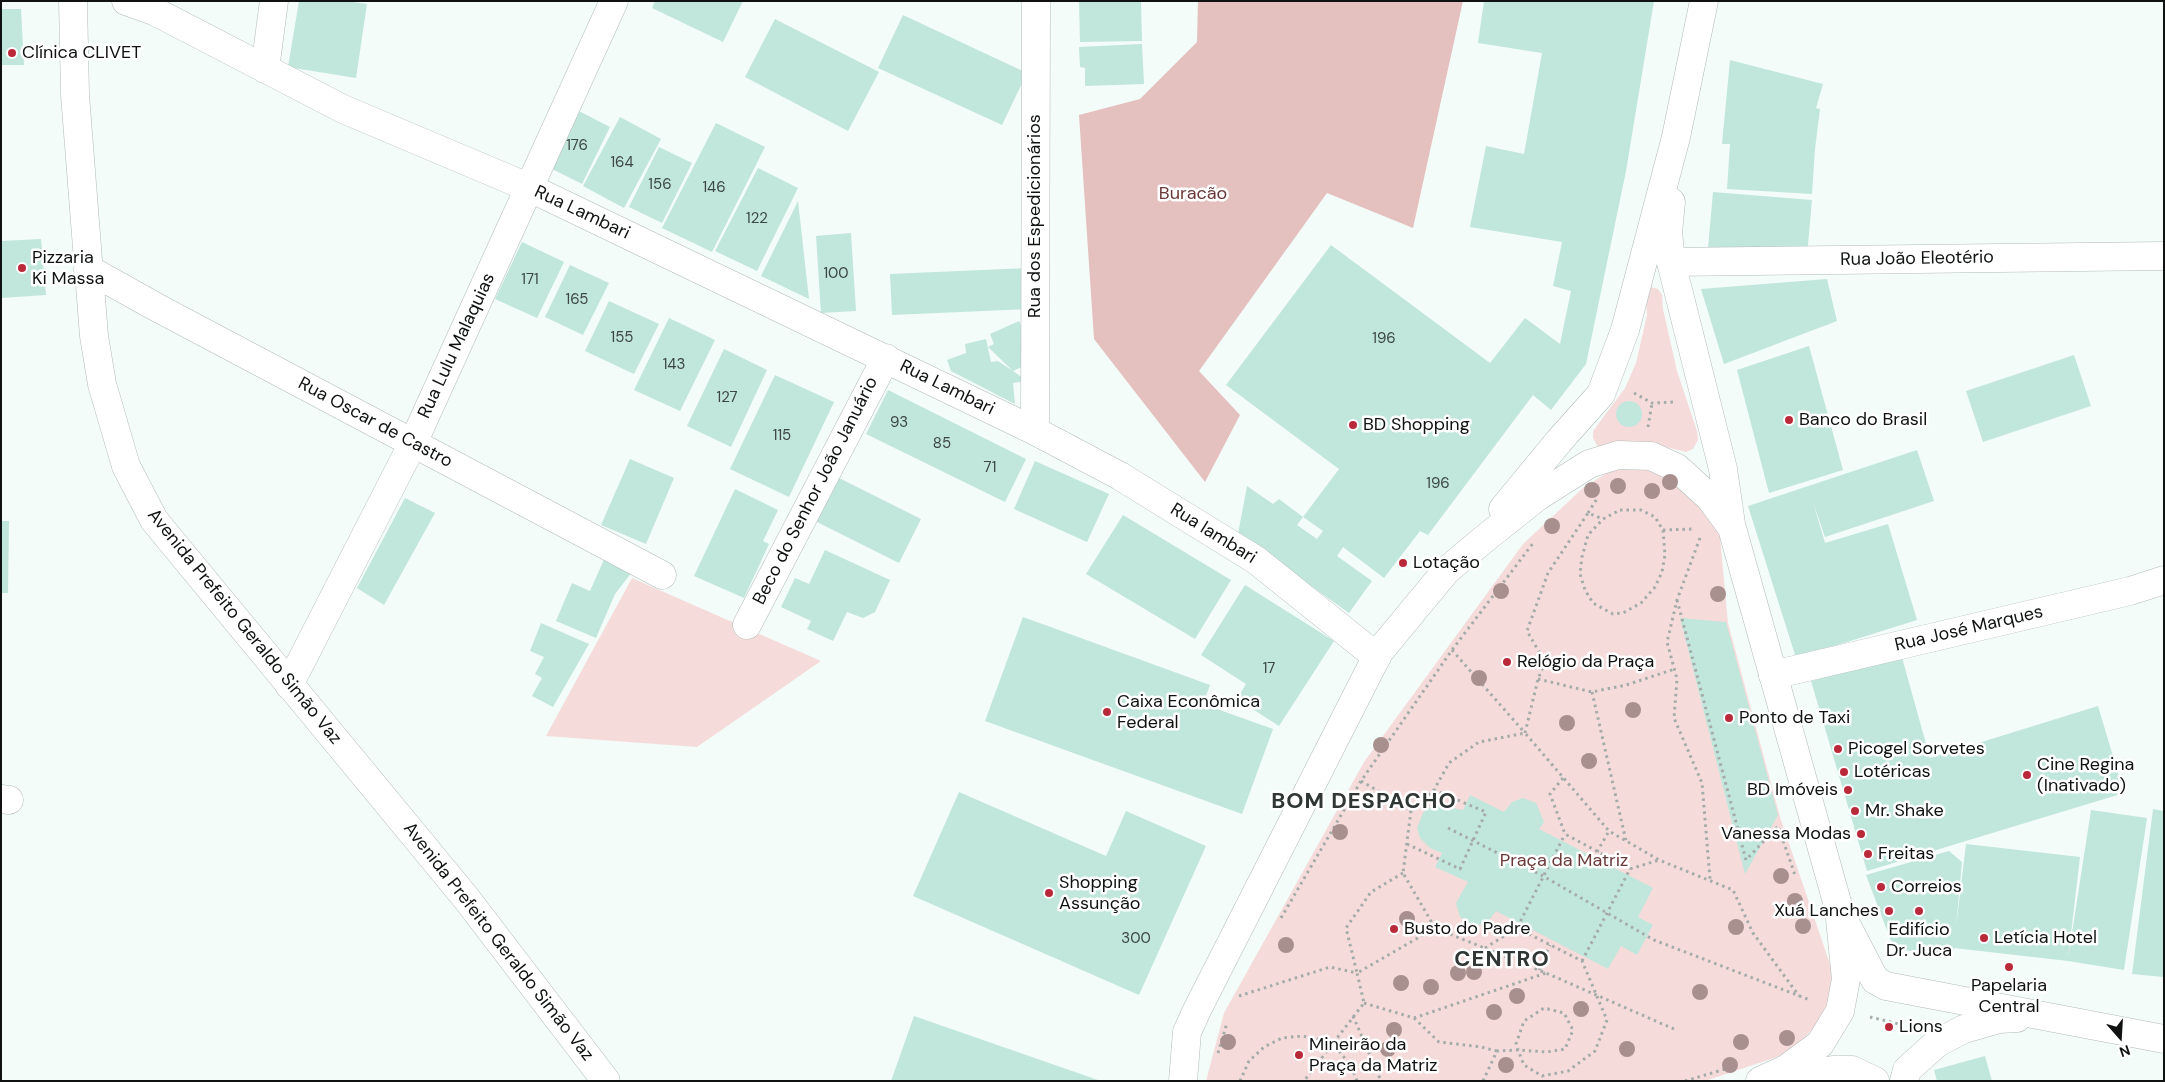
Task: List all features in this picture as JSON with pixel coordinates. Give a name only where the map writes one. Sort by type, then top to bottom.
[{"type":"street","name":"Avenida Prefeito Geraldo Simão Vaz","points":[[73,1],[76,95],[94,336],[102,384],[126,466],[154,520],[466,898],[606,1081]]},
{"type":"street","name":"Rua Lambari","points":[[126,1],[154,11],[343,109],[530,188],[1035,431]]},
{"type":"street","points":[[265,69],[274,1]]},
{"type":"street","name":"Rua Lulu Malaquias","points":[[290,685],[413,443],[614,1]]},
{"type":"street","name":"Rua dos Espedicionários","points":[[1035,431],[1036,1]]},
{"type":"street","points":[[1465,555],[1559,441],[1601,394],[1624,330],[1676,137],[1704,1]]},
{"type":"street","points":[[1676,137],[1668,232],[1671,262],[1723,469],[1732,528],[1839,909],[1846,979],[1840,1011],[1820,1044],[1786,1069],[1750,1073]]},
{"type":"street","name":"Rua João Eleotério","points":[[1671,262],[2164,256]]},
{"type":"street","name":"Rua Oscar de Castro","points":[[88,269],[662,575]]},
{"type":"street","name":"Beco do Senhor João Januário","points":[[747,625],[886,358]]},
{"type":"street","name":"Rua lambari","points":[[1035,431],[1120,476],[1256,560],[1377,657]]},
{"type":"street","points":[[1164,1081],[1201,1001],[1377,657],[1388,640],[1440,579],[1465,555],[1537,497],[1590,464],[1618,455],[1652,456],[1678,468],[1710,498],[1732,528]]},
{"type":"street","name":"Rua José Marques","points":[[1773,675],[2130,591],[2164,580]]},
{"type":"street","points":[[1839,909],[1875,980],[1886,986],[2164,1039]]},
{"type":"street","points":[[1904,1081],[1907,1070],[1937,1043],[1964,1029],[1999,1019],[2041,1016]]},
{"type":"street","points":[[1183,1081],[1187,1032]]},
{"type":"street","points":[[1778,1081],[1833,1070],[1852,1070],[1875,1081]]},
{"type":"path","points":[[1632,392],[1652,403],[1678,402]]},
{"type":"path","points":[[1525,733],[1538,679],[1545,662],[1527,631],[1548,573],[1602,492]]},
{"type":"path","points":[[1620,510],[1640,510],[1655,517],[1663,530],[1665,554],[1662,572],[1655,587],[1641,603],[1623,613],[1613,614],[1593,603],[1585,590],[1580,574],[1582,556],[1588,536],[1603,519],[1620,510]]},
{"type":"path","points":[[1588,513],[1603,519]]},
{"type":"path","points":[[1663,530],[1703,529],[1677,600],[1667,642],[1677,679],[1674,718],[1702,783],[1710,879]]},
{"type":"path","points":[[1278,922],[1361,781],[1452,650],[1534,541]]},
{"type":"path","points":[[1677,600],[1746,860],[1778,826],[1798,883]]},
{"type":"path","points":[[1452,650],[1609,831],[1659,860],[1710,879],[1733,890],[1753,933],[1799,996]]},
{"type":"path","points":[[1538,679],[1592,692],[1626,685],[1675,669]]},
{"type":"path","points":[[1592,692],[1626,841]]},
{"type":"path","points":[[1525,733],[1480,742],[1449,763],[1434,790],[1411,810],[1403,872],[1435,928],[1539,970],[1674,1029]]},
{"type":"path","points":[[1563,778],[1550,794],[1565,834],[1630,869],[1659,860]]},
{"type":"path","points":[[1361,781],[1411,810]]},
{"type":"path","points":[[1407,844],[1460,869],[1486,812],[1434,790]]},
{"type":"path","points":[[1448,828],[1543,876],[1654,940],[1814,1002]]},
{"type":"path","points":[[1597,852],[1609,831]]},
{"type":"path","points":[[1485,948],[1516,928],[1565,834]]},
{"type":"path","points":[[1582,962],[1630,869]]},
{"type":"path","points":[[1364,1003],[1346,928],[1371,892],[1403,872]]},
{"type":"path","points":[[1240,989],[1235,998],[1330,967],[1357,973],[1435,928]]},
{"type":"path","points":[[1364,1003],[1414,1018],[1439,1042],[1481,1046],[1497,1052],[1518,1050],[1547,1052],[1565,1049],[1574,1030],[1564,1013],[1544,1008],[1524,1020],[1516,1044],[1518,1050],[1524,1065],[1542,1076],[1568,1071],[1595,1051],[1607,1020],[1582,962],[1516,928]]},
{"type":"path","points":[[1539,970],[1550,945]]},
{"type":"path","points":[[1414,1018],[1546,973]]},
{"type":"path","points":[[1304,1081],[1364,1003]]},
{"type":"path","points":[[1898,1024],[1899,1014]]},
{"type":"path","points":[[1216,1062],[1230,1016]]},
{"type":"path","points":[[1353,1016],[1380,1081]]},
{"type":"path","points":[[1865,1016],[1898,1024],[1904,1030]]},
{"type":"path","points":[[1240,1081],[1249,1062],[1264,1047],[1282,1038],[1302,1036],[1322,1040],[1339,1051],[1351,1066],[1357,1081]]},
{"type":"path","points":[[1483,1081],[1497,1052]]},
{"type":"path","points":[[1685,1081],[1750,1073]]},
{"type":"green space","name":"Buracão","points":[[1198,1],[1463,1],[1413,228],[1327,193],[1199,371],[1240,415],[1205,482],[1094,339],[1079,115],[1140,99],[1197,42]]},
{"type":"green space","points":[[1651,287],[1658,289],[1662,295],[1663,309],[1677,371],[1697,431],[1698,440],[1693,449],[1686,452],[1646,442],[1598,447],[1593,438],[1593,431],[1625,388],[1636,363],[1647,315],[1646,294]]},
{"type":"green space","name":"Praça da Matriz","points":[[1632,465],[1672,476],[1711,521],[1720,537],[1728,623],[1780,817],[1831,967],[1833,978],[1829,1000],[1815,1027],[1789,1053],[1705,1081],[1206,1081],[1224,1013],[1364,762],[1523,544],[1584,487],[1609,472]]},
{"type":"green space","points":[[632,578],[821,661],[697,747],[546,736]]},
{"type":"building","points":[[299,1],[346,1],[367,4],[356,78],[288,67]]},
{"type":"building","points":[[655,1],[743,1],[723,42],[652,8]]},
{"type":"building","points":[[1079,1],[1141,1],[1142,41],[1080,42]]},
{"type":"building","points":[[1484,1],[1654,1],[1626,171],[1586,364],[1551,410],[1533,395],[1428,535],[1420,531],[1384,578],[1343,547],[1337,556],[1372,581],[1349,613],[1238,534],[1247,486],[1273,504],[1279,499],[1303,517],[1339,469],[1226,385],[1331,245],[1490,363],[1525,318],[1560,344],[1571,291],[1553,286],[1562,242],[1470,227],[1486,146],[1524,154],[1542,53],[1478,43]],"holes":[[[1303,517],[1323,531],[1317,539],[1297,525]]]},
{"type":"building","points":[[1,9],[21,9],[24,65],[1,65]]},
{"type":"building","points":[[903,15],[1027,73],[1002,125],[878,68]]},
{"type":"building","points":[[775,19],[879,72],[848,131],[745,77]]},
{"type":"building","points":[[1142,44],[1144,84],[1085,86],[1085,68],[1080,67],[1079,47]]},
{"type":"building","points":[[1730,60],[1823,84],[1816,108],[1820,109],[1812,194],[1727,189],[1730,144],[1722,144]]},
{"type":"building","points":[[573,108],[610,127],[582,184],[544,165]]},
{"type":"building","points":[[620,117],[661,139],[624,208],[583,186]]},
{"type":"building","points":[[716,123],[765,147],[712,252],[662,228]]},
{"type":"building","points":[[659,147],[692,163],[662,223],[629,207]]},
{"type":"building","points":[[758,168],[798,188],[757,271],[715,251]]},
{"type":"building","points":[[1713,192],[1812,200],[1807,256],[1708,248]]},
{"type":"building","points":[[798,201],[809,299],[761,276]]},
{"type":"building","points":[[851,233],[856,311],[821,313],[816,236]]},
{"type":"building","name":"Pizzaria Ki Massa","points":[[41,239],[46,295],[1,298],[1,241]]},
{"type":"building","points":[[522,242],[564,262],[537,318],[495,299]]},
{"type":"building","points":[[570,265],[609,283],[583,335],[545,317]]},
{"type":"building","points":[[1028,268],[1029,309],[892,315],[890,274]]},
{"type":"building","points":[[1827,279],[1837,321],[1724,364],[1701,289]]},
{"type":"building","points":[[609,301],[659,324],[634,374],[585,351]]},
{"type":"building","points":[[669,318],[715,340],[680,411],[634,390]]},
{"type":"building","points":[[1019,321],[1029,343],[1021,353],[1026,365],[1013,371],[988,347],[994,344],[990,334]]},
{"type":"building","points":[[986,339],[991,362],[998,361],[1027,381],[1013,383],[1015,404],[951,371],[947,360],[966,353],[965,344]]},
{"type":"building","name":"Banco do Brasil","points":[[1809,346],[1843,470],[1769,493],[1737,370]]},
{"type":"building","points":[[724,349],[767,370],[731,447],[687,426]]},
{"type":"building","points":[[2074,355],[2091,406],[1983,442],[1966,391]]},
{"type":"building","points":[[775,375],[834,402],[789,497],[730,469]]},
{"type":"building","points":[[888,390],[1026,459],[1005,502],[866,434]]},
{"type":"building","points":[[1629,401],[1638,405],[1642,414],[1638,423],[1629,427],[1620,423],[1616,414],[1620,405]]},
{"type":"building","points":[[1917,450],[1934,501],[1825,537],[1813,502],[1825,543],[1888,524],[1917,620],[1796,658],[1748,506]]},
{"type":"building","points":[[630,459],[674,478],[646,544],[601,525]]},
{"type":"building","points":[[1035,461],[1109,494],[1087,542],[1014,509]]},
{"type":"building","points":[[837,477],[921,519],[899,563],[815,521]]},
{"type":"building","points":[[735,489],[778,510],[763,541],[769,544],[744,598],[694,576]]},
{"type":"building","points":[[405,498],[435,513],[384,605],[357,588]]},
{"type":"building","points":[[1123,515],[1231,580],[1195,639],[1086,574]]},
{"type":"building","points":[[1,521],[9,521],[8,593],[1,593]]},
{"type":"building","points":[[825,550],[890,580],[875,612],[863,618],[847,612],[833,641],[807,629],[811,621],[781,607],[795,578],[809,584]]},
{"type":"building","points":[[606,555],[635,568],[615,594],[596,638],[556,621],[572,583],[590,591]]},
{"type":"building","points":[[1245,585],[1334,641],[1279,726],[1237,699],[1246,684],[1201,655]]},
{"type":"building","name":"Caixa Econômica Federal","points":[[1023,617],[1210,685],[1203,704],[1273,729],[1242,814],[985,721]]},
{"type":"building","name":"Ponto de Taxi","points":[[1680,618],[1726,622],[1778,815],[1745,874]]},
{"type":"building","points":[[541,623],[589,644],[553,707],[532,696],[542,678],[535,674],[544,657],[530,651]]},
{"type":"building","points":[[1901,654],[1930,758],[2098,706],[2124,793],[1867,871],[1811,681]]},
{"type":"building","name":"Shopping Assunção","points":[[959,792],[1106,856],[1126,811],[1206,846],[1139,995],[913,896]]},
{"type":"building","points":[[1470,795],[1504,812],[1512,802],[1523,798],[1536,803],[1544,822],[1539,829],[1653,888],[1638,917],[1653,925],[1637,955],[1621,946],[1608,969],[1496,911],[1487,923],[1474,926],[1460,917],[1456,903],[1468,882],[1435,867],[1442,853],[1430,848],[1420,838],[1417,828],[1424,811],[1432,806],[1463,810]]},
{"type":"building","points":[[2153,809],[2164,811],[2164,977],[2132,974]]},
{"type":"building","points":[[2091,810],[2147,818],[2124,970],[2068,961],[1954,948],[1952,956],[1894,949],[1866,875],[1949,851],[1962,862],[1956,927],[1966,844],[2080,857],[2068,959]]},
{"type":"building","points":[[914,1016],[1098,1080],[1098,1081],[891,1081]]},
{"type":"building","points":[[1985,1056],[1992,1081],[1937,1081],[1934,1070]]},
{"type":"place","name":"Clínica CLIVET","points":[[12,53]]},
{"type":"place","name":"Pizzaria Ki Massa","points":[[22,268]]},
{"type":"place","name":"Banco do Brasil","points":[[1789,420]]},
{"type":"place","name":"BD Shopping","points":[[1353,425]]},
{"type":"place","name":"Lotação","points":[[1403,563]]},
{"type":"place","name":"Relógio da Praça","points":[[1507,662]]},
{"type":"place","name":"Caixa Econômica Federal","points":[[1107,712]]},
{"type":"place","name":"Ponto de Taxi","points":[[1729,718]]},
{"type":"place","name":"Picogel Sorvetes","points":[[1838,749]]},
{"type":"place","name":"Lotéricas","points":[[1844,772]]},
{"type":"place","name":"Cine Regina (Inativado)","points":[[2027,775]]},
{"type":"place","name":"BD Imóveis","points":[[1848,790]]},
{"type":"place","name":"Mr. Shake","points":[[1855,811]]},
{"type":"place","name":"Vanessa Modas","points":[[1861,834]]},
{"type":"place","name":"Freitas","points":[[1868,854]]},
{"type":"place","name":"Correios","points":[[1881,887]]},
{"type":"place","name":"Shopping Assunção","points":[[1049,893]]},
{"type":"place","name":"Xuá Lanches","points":[[1889,911]]},
{"type":"place","name":"Edifício Dr. Juca","points":[[1919,911]]},
{"type":"place","name":"Busto do Padre","points":[[1394,929]]},
{"type":"place","name":"Letícia Hotel","points":[[1984,938]]},
{"type":"place","name":"Papelaria Central","points":[[2009,967]]},
{"type":"place","name":"Lions","points":[[1889,1027]]},
{"type":"place","name":"Mineirão da Praça da Matriz","points":[[1299,1055]]},
{"type":"district","name":"BOM DESPACHO","points":[[1364,802]]},
{"type":"district","name":"CENTRO","points":[[1502,960]]}]
